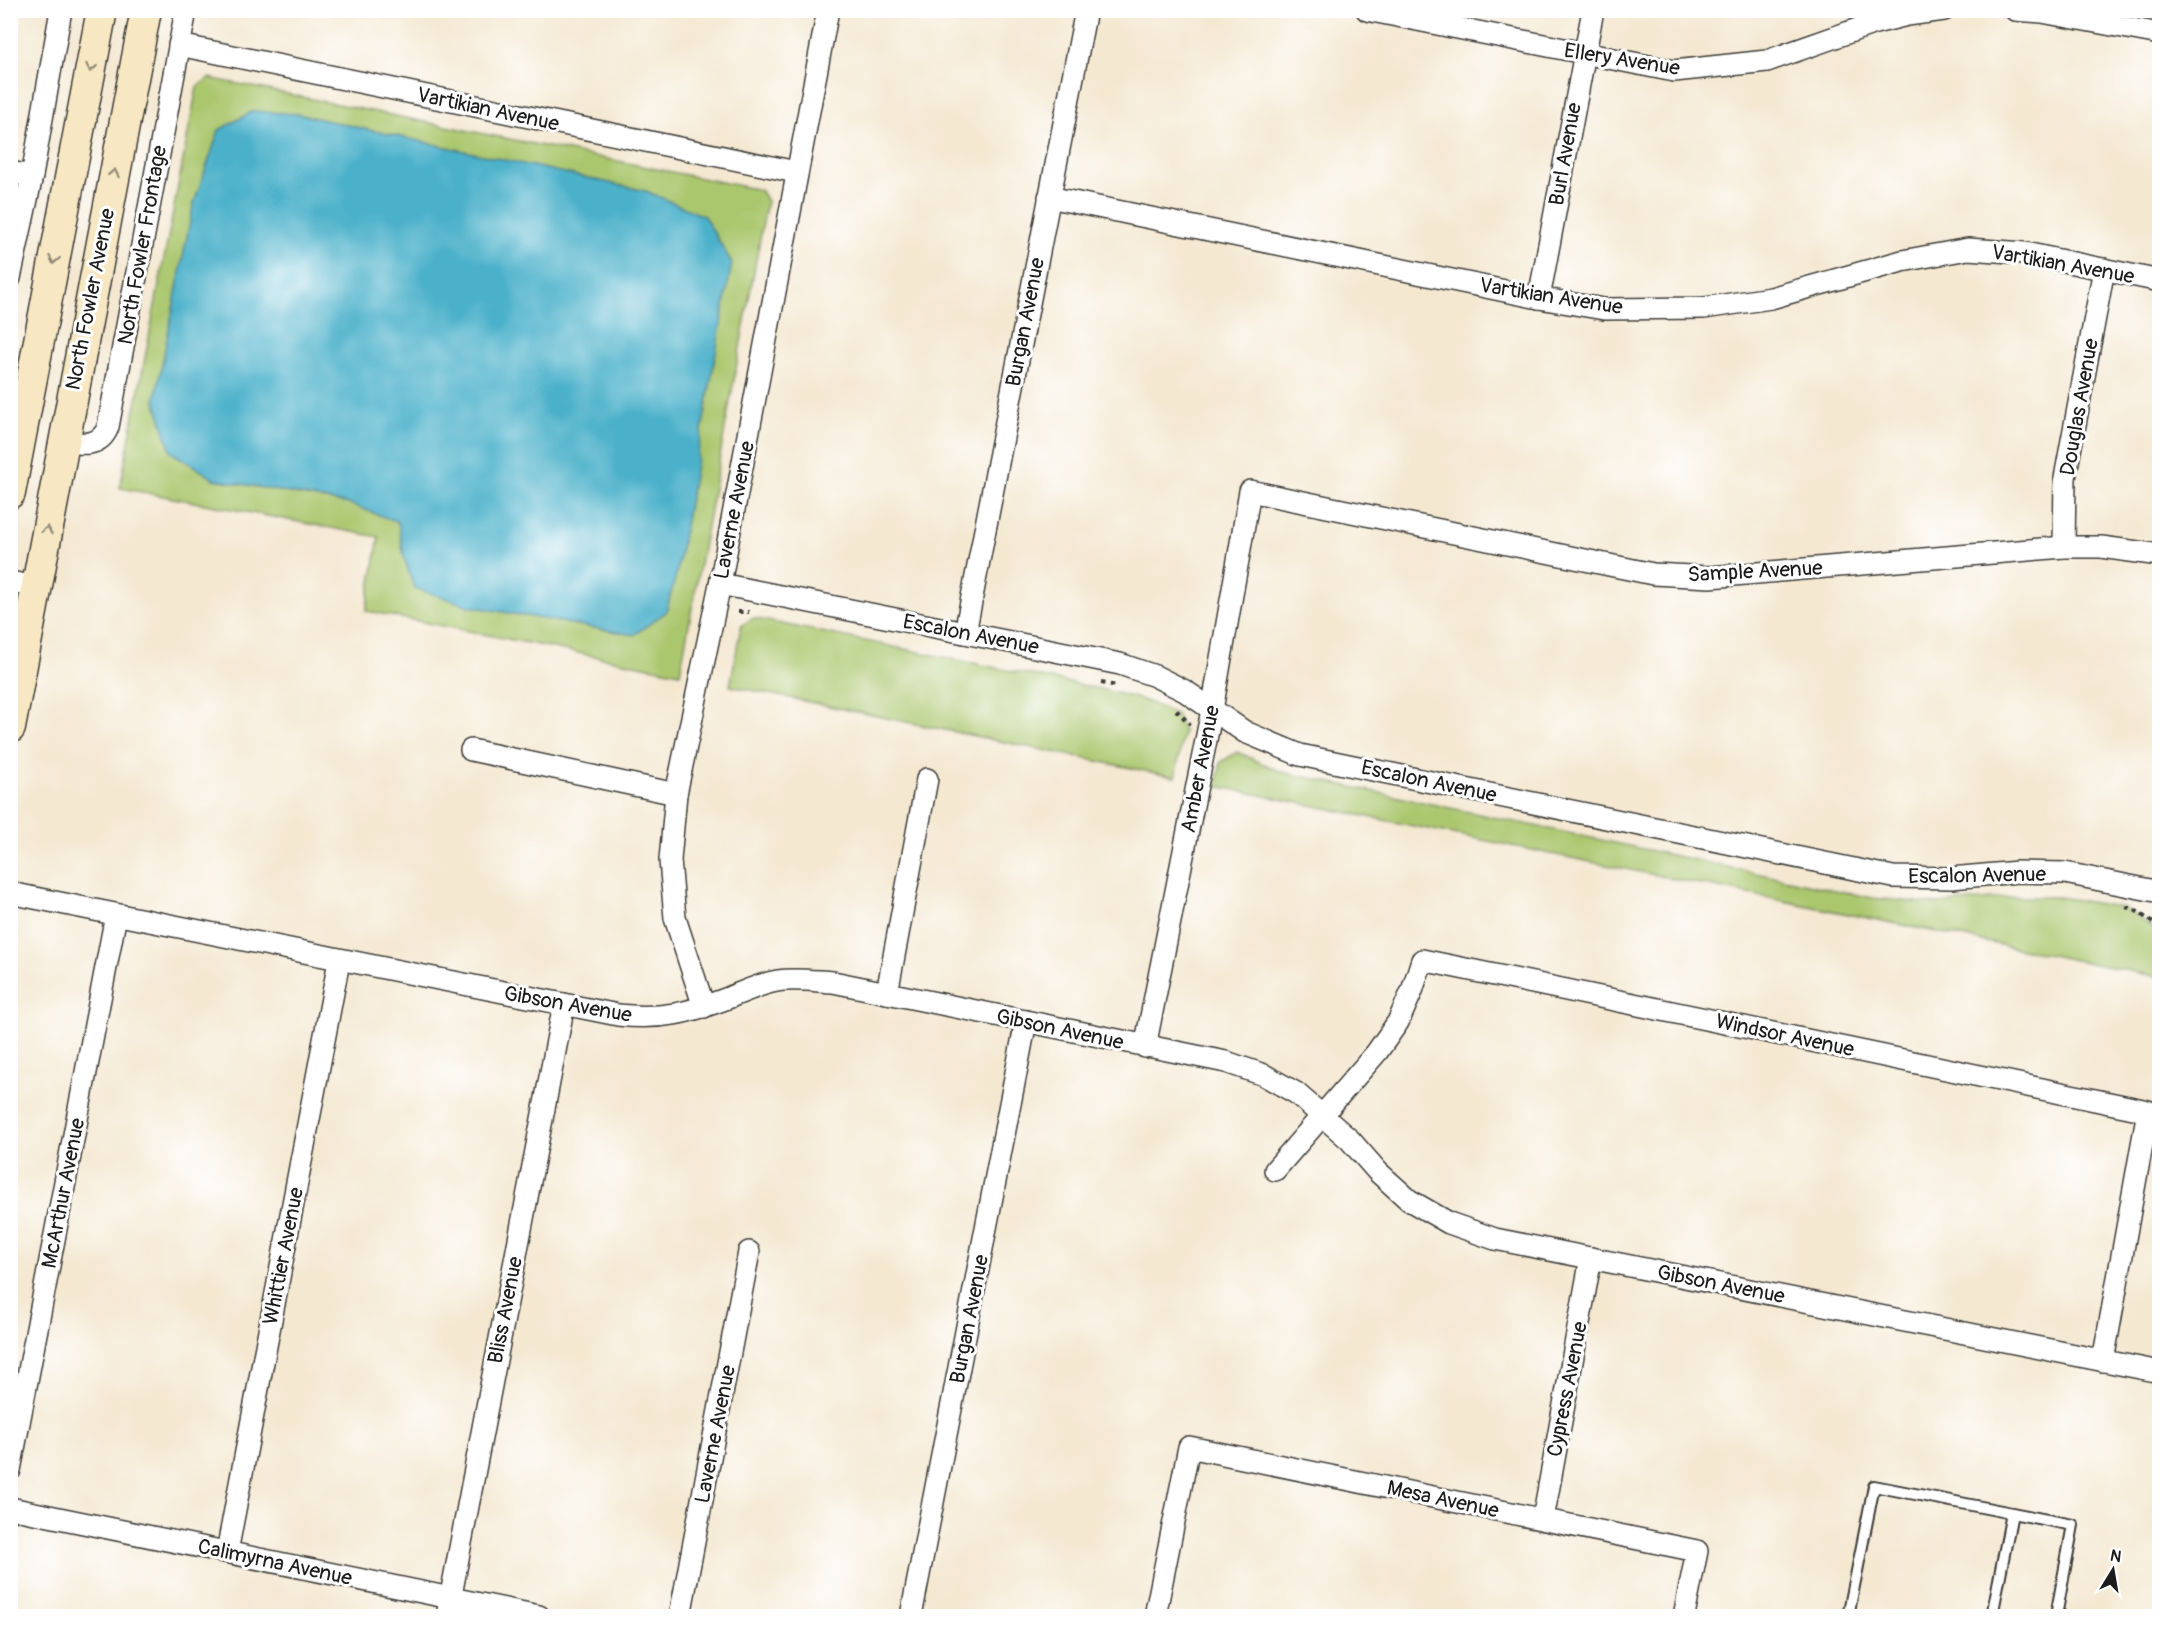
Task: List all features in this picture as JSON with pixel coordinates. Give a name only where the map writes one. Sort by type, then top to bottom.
[{"type":"main road","name":"North Fowler Avenue","points":[[10,493],[17,419],[102,10]]},
{"type":"main road","name":"North Fowler Avenue","points":[[10,728],[23,585],[63,441],[146,10]]},
{"type":"street","points":[[10,278],[32,176],[61,10]]},
{"type":"street","name":"North Fowler Frontage","points":[[63,441],[85,445],[106,434],[108,427],[186,10]]},
{"type":"street","name":"Laverne Avenue","points":[[704,1007],[675,918],[670,860],[676,794],[720,584],[828,10]]},
{"type":"street","name":"Burgan Avenue","points":[[965,633],[1086,10]]},
{"type":"street","name":"Ellery Avenue","points":[[1367,10],[1584,55],[1674,71],[1767,61],[1874,17],[1944,10]]},
{"type":"street","name":"Burl Avenue","points":[[1539,298],[1593,10]]},
{"type":"street","points":[[2014,10],[2112,18],[2160,34]]},
{"type":"street","name":"Vartikian Avenue","points":[[179,45],[796,172]]},
{"type":"street","points":[[10,172],[32,176]]},
{"type":"street","name":"Vartikian Avenue","points":[[1048,198],[1539,298],[1604,309],[1704,308],[1771,298],[1902,261],[1968,249],[2025,253],[2160,281]]},
{"type":"street","name":"Douglas Avenue","points":[[2064,547],[2065,478],[2104,269]]},
{"type":"street","name":"Sample Avenue","points":[[1250,491],[1653,574],[1710,577],[2064,547],[2101,547],[2160,555]]},
{"type":"street","name":"Amber Avenue","points":[[1145,1047],[1212,710],[1250,491]]},
{"type":"street","name":"Escalon Avenue","points":[[720,584],[1120,664],[1155,676],[1185,691],[1245,732],[1300,755],[1893,876],[1951,878],[2018,872],[2065,873],[2160,892]]},
{"type":"street","points":[[471,750],[676,794]]},
{"type":"street","points":[[887,993],[927,779]]},
{"type":"street","name":"Gibson Avenue","points":[[10,893],[618,1015],[645,1018],[671,1016],[704,1007],[775,981],[833,982],[1226,1062],[1264,1075],[1296,1093],[1350,1140],[1378,1172],[1409,1200],[1449,1224],[1495,1239],[2160,1372]]},
{"type":"street","name":"McArthur Avenue","points":[[10,1470],[116,915]]},
{"type":"street","name":"Whittier Avenue","points":[[227,1552],[339,960]]},
{"type":"street","name":"Windsor Avenue","points":[[1323,1115],[1377,1053],[1398,1022],[1413,991],[1422,960],[2148,1111],[2103,1361]]},
{"type":"street","name":"Bliss Avenue","points":[[448,1607],[564,1004]]},
{"type":"street","name":"Burgan Avenue","points":[[911,1617],[1026,1021]]},
{"type":"street","points":[[1275,1170],[1323,1115]]},
{"type":"street","name":"Laverne Avenue","points":[[680,1617],[749,1252]]},
{"type":"street","name":"Cypress Avenue","points":[[1542,1520],[1591,1258]]},
{"type":"street","name":"Mesa Avenue","points":[[1155,1617],[1189,1447],[1697,1551],[1684,1617]]},
{"type":"street","name":"Calimyrna Avenue","points":[[10,1508],[227,1552],[448,1607],[539,1617]]},
{"type":"lane","points":[[1848,1617],[1874,1486],[2073,1525],[2056,1617]]},
{"type":"lane","points":[[1992,1617],[2012,1514]]},
{"type":"green space","points":[[209,78],[760,190],[767,201],[680,673],[366,611],[379,537],[120,488],[197,87]]},
{"type":"green space","points":[[753,618],[1105,690],[1143,700],[1176,714],[1184,731],[1175,777],[730,686],[741,626]]},
{"type":"green space","points":[[1237,752],[1282,772],[1873,898],[1936,904],[2015,897],[2060,897],[2124,908],[2159,932],[2159,977],[1216,786],[1221,762]]},
{"type":"water","points":[[253,111],[298,114],[646,191],[704,216],[732,263],[677,571],[666,612],[634,635],[469,606],[414,588],[404,557],[398,522],[349,504],[214,479],[171,452],[155,400],[193,206],[219,130]]}]
